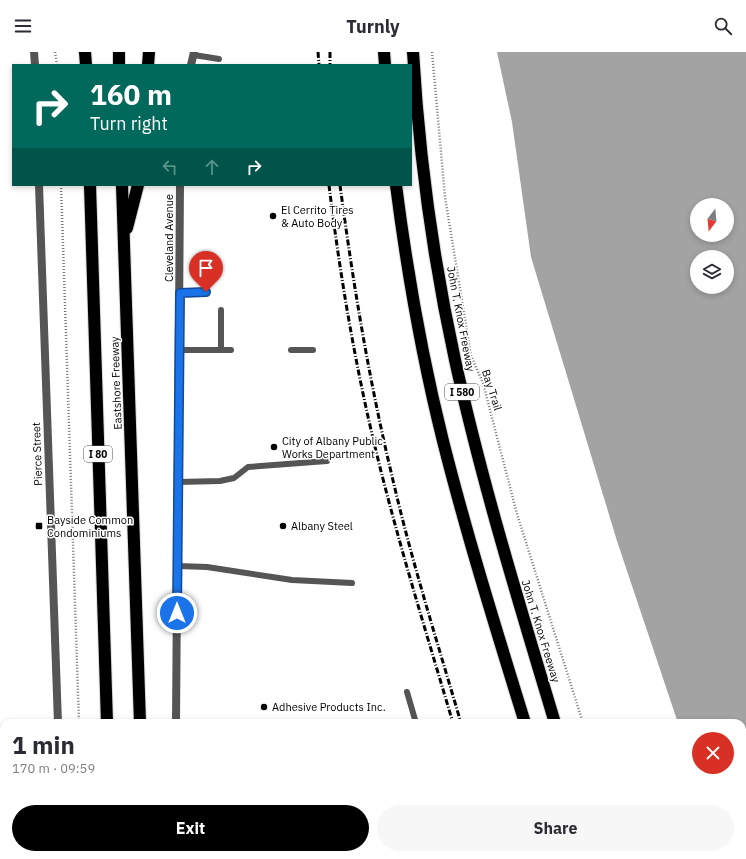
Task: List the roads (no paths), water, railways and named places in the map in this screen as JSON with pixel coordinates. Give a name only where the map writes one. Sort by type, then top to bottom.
[{"type":"highway","points":[[85,52],[86,64]]},
{"type":"highway","points":[[119,52],[119,64]]},
{"type":"highway","points":[[148,64],[149,52]]},
{"type":"highway","points":[[384,52],[385,64]]},
{"type":"highway","name":"John T. Knox Freeway","points":[[414,52],[428,200],[454,359],[490,502],[554,719]]},
{"type":"highway","name":"Eastshore Freeway","points":[[90,186],[107,719]]},
{"type":"highway","name":"Eastshore Freeway","points":[[122,186],[140,719]]},
{"type":"highway","points":[[124,243],[138,186]]},
{"type":"highway","name":"I 580","points":[[396,186],[417,321],[443,440],[475,558],[524,719]]},
{"type":"street","points":[[34,52],[34,64]]},
{"type":"street","points":[[191,64],[194,53]]},
{"type":"street","name":"Pierce Street","points":[[39,186],[58,719]]},
{"type":"street","name":"Cleveland Avenue","points":[[176,719],[180,186]]},
{"type":"lane","points":[[194,53],[219,59]]},
{"type":"lane","points":[[180,293],[206,292]]},
{"type":"lane","points":[[220,350],[221,310]]},
{"type":"lane","points":[[179,350],[231,350]]},
{"type":"lane","points":[[291,350],[313,350]]},
{"type":"lane","points":[[178,482],[220,482],[234,478],[248,466],[327,461]]},
{"type":"lane","points":[[178,566],[206,567],[292,580],[352,583]]},
{"type":"lane","points":[[407,692],[415,719]]},
{"type":"railway","points":[[318,52],[319,64]]},
{"type":"railway","points":[[330,52],[330,64]]},
{"type":"railway","points":[[329,186],[351,333],[374,443],[399,540],[452,719]]},
{"type":"railway","points":[[340,186],[362,331],[376,404],[399,507],[460,719]]},
{"type":"place","name":"El Cerrito Tires & Auto Body","points":[[273,216]]},
{"type":"place","name":"City of Albany Public Works Department","points":[[274,447]]},
{"type":"place","name":"Bayside Common Condominiums","points":[[39,526]]},
{"type":"place","name":"Albany Steel","points":[[283,526]]},
{"type":"place","name":"Adhesive Products Inc.","points":[[264,707]]}]
